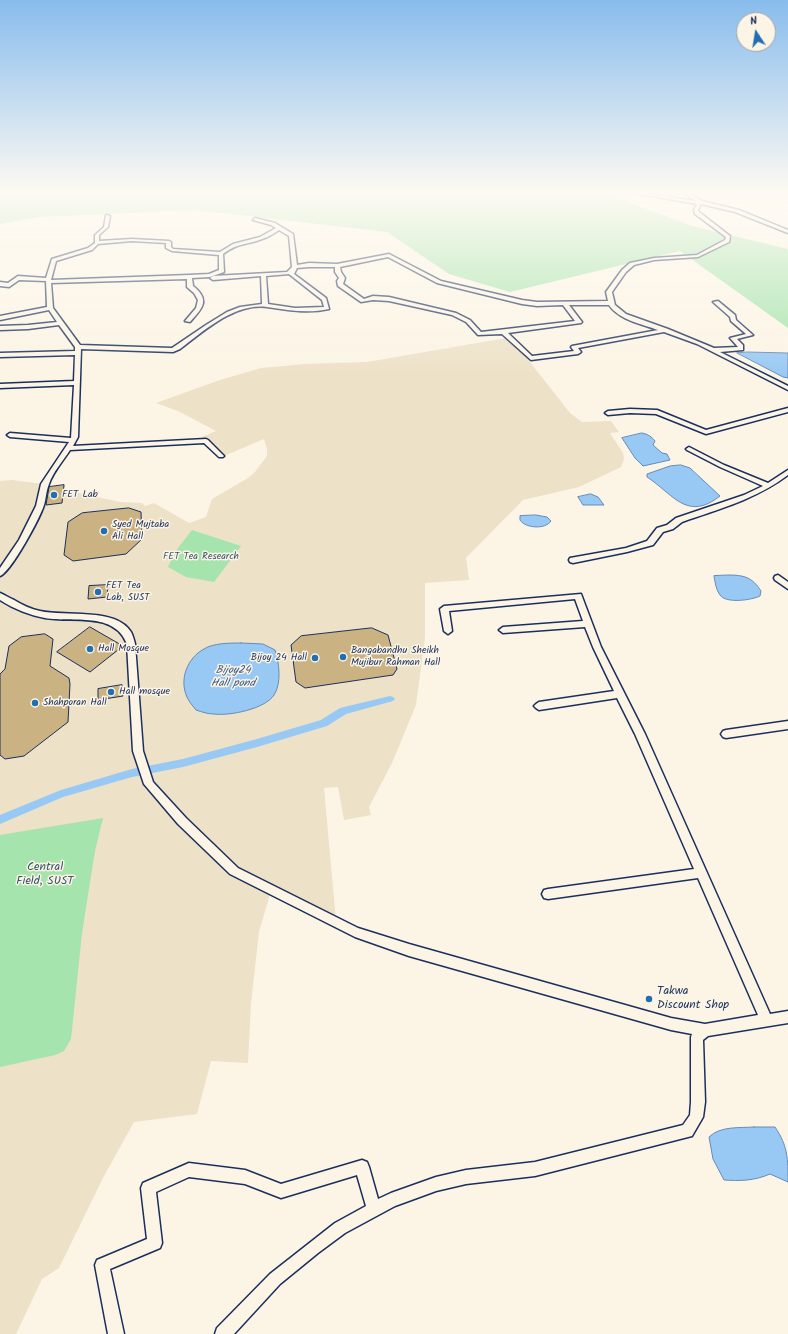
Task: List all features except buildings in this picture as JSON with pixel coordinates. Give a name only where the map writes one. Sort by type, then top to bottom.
[{"type":"street","points":[[0,573],[10,561],[26,534],[40,506],[45,484],[75,437],[78,350],[50,308],[48,281],[54,260],[76,253]]},
{"type":"street","points":[[0,284],[9,285],[18,278],[48,281],[189,277],[210,275],[222,271],[221,254],[212,253]]},
{"type":"street","points":[[0,355],[78,350],[173,350],[225,314],[266,304],[278,307],[318,310],[326,308],[324,299],[291,274],[294,269],[293,253]]},
{"type":"street","points":[[703,253],[698,256],[654,260],[632,264],[624,271],[609,292],[610,302],[616,310],[624,315],[666,330],[713,350],[788,388]]},
{"type":"street","points":[[210,275],[213,278],[288,273],[294,269],[310,265],[337,266],[389,255],[439,282],[452,287],[522,302],[537,304],[610,302]]},
{"type":"street","points":[[337,266],[338,272],[342,278],[340,281],[340,286],[363,301],[373,298],[389,299],[442,311],[468,321],[480,334],[579,322],[564,303]]},
{"type":"street","points":[[263,275],[266,304]]},
{"type":"street","points":[[188,321],[201,306],[199,294],[190,287],[189,277]]},
{"type":"street","points":[[713,350],[741,349],[740,345],[733,338],[750,335],[716,302]]},
{"type":"street","points":[[0,318],[50,308]]},
{"type":"street","points":[[0,328],[28,327],[60,322]]},
{"type":"street","points":[[503,332],[531,358],[578,352],[574,347],[666,330]]},
{"type":"street","points":[[0,386],[77,383]]},
{"type":"street","points":[[608,413],[630,411],[657,412],[706,432],[788,410]]},
{"type":"street","points":[[10,435],[73,440]]},
{"type":"street","points":[[68,448],[206,441],[221,456]]},
{"type":"street","points":[[689,449],[769,486]]},
{"type":"street","points":[[573,560],[627,550],[650,543],[660,530],[670,527],[679,520],[747,497],[769,486],[787,474]]},
{"type":"street","points":[[778,578],[788,586]]},
{"type":"street","points":[[0,596],[34,612],[50,616],[102,620],[116,624],[128,633],[131,644],[138,751],[149,784],[182,821],[234,871],[355,932],[409,950],[671,1024],[705,1030],[767,1022],[788,1017]]},
{"type":"street","points":[[448,631],[444,609],[578,596],[588,624],[640,734],[658,778],[702,872],[767,1022]]},
{"type":"street","points":[[502,630],[588,624]]},
{"type":"street","points":[[539,706],[620,694]]},
{"type":"street","points":[[726,734],[788,725]]},
{"type":"street","points":[[548,894],[702,872]]},
{"type":"street","points":[[223,1334],[275,1279],[340,1228],[391,1200],[436,1184],[466,1177],[535,1169],[688,1131],[696,1117],[699,1082],[698,1037],[705,1030]]},
{"type":"street","points":[[116,1334],[102,1265],[155,1243],[148,1188],[189,1170],[245,1177],[282,1191],[362,1167],[374,1210]]},
{"type":"shaded area","points":[[506,338],[526,357],[570,413],[582,422],[611,421],[619,432],[610,433],[623,453],[624,459],[621,467],[579,487],[523,500],[466,558],[469,580],[425,583],[425,637],[416,705],[392,763],[369,807],[371,815],[344,820],[338,787],[324,788],[336,921],[272,887],[259,932],[251,1003],[248,1063],[211,1061],[197,1114],[134,1122],[103,1178],[59,1268],[42,1279],[16,1334],[0,1334],[0,481],[12,480],[43,484],[43,487],[65,485],[65,490],[120,502],[142,503],[145,506],[154,503],[189,523],[206,517],[212,499],[248,478],[255,472],[267,456],[267,449],[264,439],[224,456],[202,437],[216,431],[178,411],[156,403],[220,380],[261,368],[304,364],[367,362]]},
{"type":"green space","points":[[418,253],[671,253],[510,292],[449,274]]},
{"type":"green space","points":[[683,253],[788,253],[788,328]]},
{"type":"green space","name":"FET Tea Research","points":[[192,530],[241,546],[214,582],[186,577],[168,567],[175,552]]},
{"type":"green space","name":"Central Field, SUST","points":[[103,818],[95,851],[82,933],[71,1039],[64,1051],[55,1055],[0,1067],[0,835]]},
{"type":"water","points":[[737,353],[788,353],[788,378],[783,377]]},
{"type":"water","points":[[642,433],[653,438],[655,441],[653,445],[662,453],[667,454],[670,460],[643,466],[635,458],[622,438]]},
{"type":"water","points":[[681,465],[690,468],[720,496],[708,503],[698,506],[689,506],[681,503],[647,477],[647,474],[670,466]]},
{"type":"water","points":[[591,494],[598,497],[604,505],[583,505],[578,497]]},
{"type":"water","points":[[536,515],[547,517],[551,521],[544,526],[535,527],[526,525],[520,520],[520,516]]},
{"type":"water","points":[[714,576],[743,576],[751,580],[761,591],[760,596],[751,599],[739,600],[728,600],[723,598],[718,591]]},
{"type":"water","name":"Bijoy24 Hall pond","points":[[222,644],[263,644],[275,650],[279,666],[279,679],[277,690],[274,695],[269,700],[255,708],[238,713],[212,714],[196,710],[187,697],[184,684],[186,670],[193,658],[208,647]]},
{"type":"water","points":[[775,1127],[783,1140],[785,1147],[788,1166],[788,1182],[770,1174],[747,1180],[724,1180],[713,1159],[709,1137],[713,1133],[724,1129]]},
{"type":"waterway","points":[[0,820],[61,794],[132,773],[183,763],[257,743],[324,723],[343,711],[390,699]]},
{"type":"place","name":"FET Lab","points":[[54,495]]},
{"type":"place","name":"Syed Mujtaba Ali Hall","points":[[104,531]]},
{"type":"place","name":"FET Tea Lab, SUST","points":[[98,592]]},
{"type":"place","name":"Hall Mosque","points":[[90,649]]},
{"type":"place","name":"Bangabandhu Sheikh Mujibur Rahman Hall","points":[[343,657]]},
{"type":"place","name":"Bijoy 24 Hall","points":[[315,658]]},
{"type":"place","name":"Hall mosque","points":[[111,692]]},
{"type":"place","name":"Shahporan Hall","points":[[35,703]]},
{"type":"place","name":"Takwa Discount Shop","points":[[649,999]]}]
